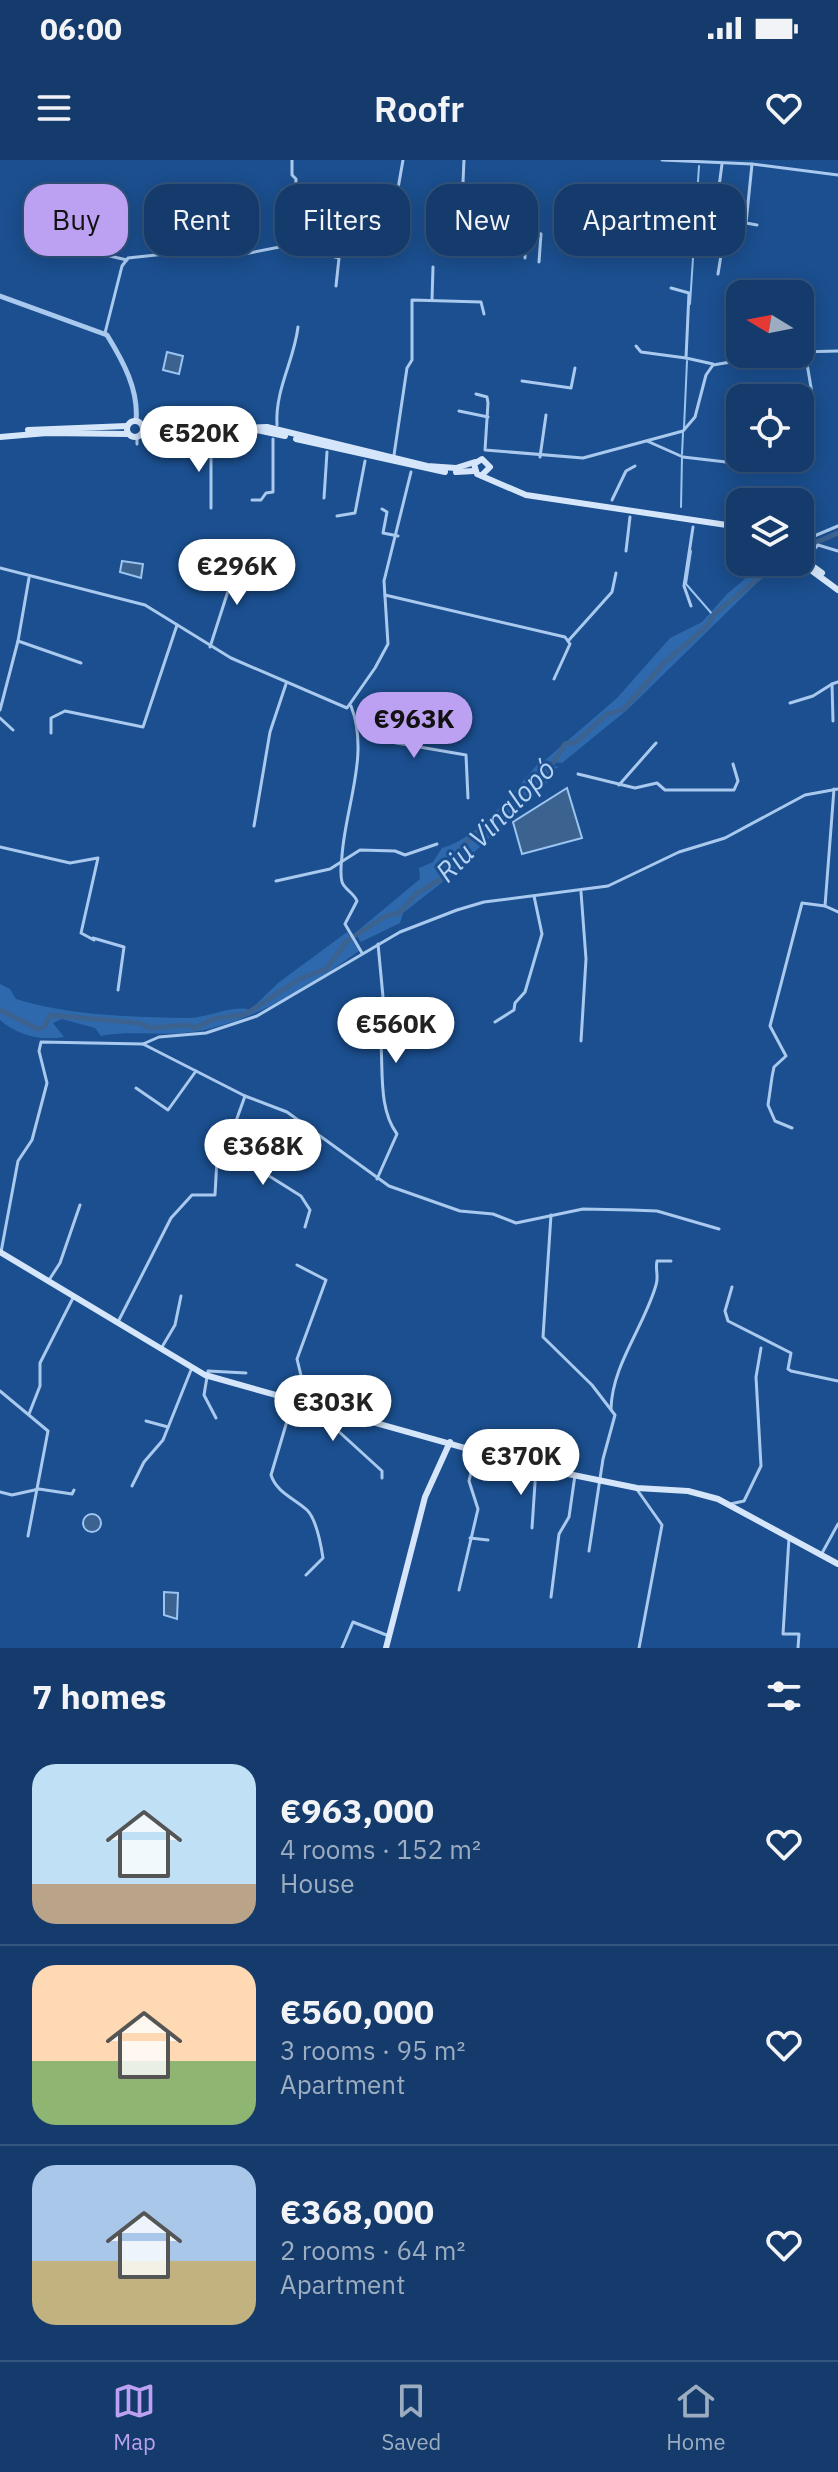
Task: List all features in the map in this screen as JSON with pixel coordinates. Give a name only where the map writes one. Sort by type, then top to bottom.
[{"type":"main road","points":[[0,435],[127,426],[136,421],[140,436]]},
{"type":"main road","points":[[127,426],[128,434]]},
{"type":"main road","points":[[140,436],[171,430],[255,426],[427,466],[456,468],[485,459],[490,470],[502,481],[526,491],[726,526]]},
{"type":"main road","points":[[0,435],[59,433],[140,436],[257,430],[406,466],[450,472],[474,471],[526,495],[726,526]]},
{"type":"main road","points":[[474,471],[475,462]]},
{"type":"main road","points":[[482,475],[490,470]]},
{"type":"main road","points":[[814,569],[838,588]]},
{"type":"main road","points":[[1,1252],[191,1369],[207,1375],[536,1468],[636,1488],[688,1491],[730,1504],[838,1564]]},
{"type":"main road","points":[[386,1648],[425,1497],[450,1442]]},
{"type":"street","points":[[292,160],[296,184]]},
{"type":"street","points":[[399,184],[403,160]]},
{"type":"street","points":[[464,160],[465,184]]},
{"type":"street","points":[[662,160],[752,164],[838,175]]},
{"type":"street","points":[[718,274],[723,243],[715,217],[720,163]]},
{"type":"street","points":[[752,164],[746,223],[757,225]]},
{"type":"street","points":[[538,233],[541,234],[539,262]]},
{"type":"street","points":[[123,256],[127,260]]},
{"type":"street","points":[[127,260],[145,256]]},
{"type":"street","points":[[331,256],[339,258],[336,286]]},
{"type":"street","points":[[105,333],[127,260]]},
{"type":"street","points":[[432,301],[433,267]]},
{"type":"street","points":[[671,288],[689,293],[686,358]]},
{"type":"street","points":[[0,296],[105,333],[130,379],[137,408],[136,421]]},
{"type":"street","points":[[394,455],[407,368],[412,360],[412,300],[481,302],[484,314]]},
{"type":"street","points":[[277,425],[280,387],[295,354],[298,327]]},
{"type":"street","points":[[636,346],[641,352],[713,365],[726,363]]},
{"type":"street","points":[[814,352],[838,351]]},
{"type":"street","points":[[476,394],[487,397],[485,450],[540,457],[597,457],[683,431],[691,425],[713,365]]},
{"type":"street","points":[[522,381],[571,388],[575,368]]},
{"type":"street","points":[[459,411],[488,417]]},
{"type":"street","points":[[540,457],[546,415]]},
{"type":"street","points":[[211,437],[211,508]]},
{"type":"street","points":[[252,500],[261,500],[266,493],[273,492],[273,439]]},
{"type":"street","points":[[647,441],[683,457],[726,462]]},
{"type":"street","points":[[324,498],[327,452]]},
{"type":"street","points":[[337,516],[355,513],[365,461]]},
{"type":"street","points":[[612,500],[626,471],[635,466]]},
{"type":"street","points":[[362,953],[345,921],[357,901],[342,882],[344,828],[354,790],[356,723],[351,706],[388,644],[384,581],[398,536],[411,472]]},
{"type":"street","points":[[382,509],[387,512],[383,533],[398,536]]},
{"type":"street","points":[[626,551],[630,517]]},
{"type":"street","points":[[814,536],[838,526]]},
{"type":"street","points":[[691,606],[684,586],[693,527]]},
{"type":"street","points":[[814,548],[818,545],[838,551]]},
{"type":"street","points":[[210,647],[234,560]]},
{"type":"street","points":[[0,568],[145,605],[210,647],[340,707],[351,706]]},
{"type":"street","points":[[554,679],[563,665],[569,640],[612,592],[616,573]]},
{"type":"street","points":[[0,710],[18,641],[29,576]]},
{"type":"street","points":[[384,595],[475,614],[569,640]]},
{"type":"street","points":[[51,733],[51,718],[65,711],[143,727],[177,625]]},
{"type":"street","points":[[18,641],[81,663]]},
{"type":"street","points":[[790,703],[813,696],[838,682]]},
{"type":"street","points":[[254,826],[270,732],[286,684]]},
{"type":"street","points":[[832,684],[833,721]]},
{"type":"street","points":[[0,718],[13,730]]},
{"type":"street","points":[[356,723],[385,741],[466,755],[468,798]]},
{"type":"street","points":[[619,785],[656,743]]},
{"type":"street","points":[[578,774],[645,788],[657,783],[665,790],[734,790],[738,781],[733,764]]},
{"type":"street","points":[[1,1252],[18,1161],[32,1140],[47,1083],[39,1051],[41,1042],[143,1044],[159,1037],[206,1033],[257,1016],[378,944],[457,910],[534,896],[581,892],[625,881],[679,852],[725,838],[805,795],[836,789],[825,906]]},
{"type":"street","points":[[276,881],[330,869],[360,850],[395,851],[405,855],[437,844]]},
{"type":"street","points":[[0,847],[70,863],[98,858],[81,933],[84,937],[124,947],[118,990]]},
{"type":"street","points":[[581,892],[586,959],[581,1041]]},
{"type":"street","points":[[495,1022],[514,1010],[515,1003],[525,992],[543,925],[534,896]]},
{"type":"street","points":[[792,1128],[775,1121],[768,1105],[774,1067],[786,1056],[770,1026],[802,903],[825,906],[838,912]]},
{"type":"street","points":[[377,1179],[397,1134],[387,1120],[384,1092],[381,1044],[387,1039],[378,944]]},
{"type":"street","points":[[143,1044],[245,1096],[287,1112],[377,1179],[397,1190],[467,1213],[493,1214],[516,1223],[583,1209],[657,1211],[719,1229]]},
{"type":"street","points":[[136,1088],[168,1110],[196,1071]]},
{"type":"street","points":[[117,1324],[171,1218],[192,1195],[215,1195],[217,1159],[226,1149],[245,1096]]},
{"type":"street","points":[[226,1149],[301,1196],[310,1210],[305,1227]]},
{"type":"street","points":[[49,1280],[60,1263],[80,1205]]},
{"type":"street","points":[[551,1215],[543,1337],[611,1409],[615,1420],[600,1480],[589,1551]]},
{"type":"street","points":[[611,1409],[614,1382],[656,1288],[655,1265],[657,1261],[671,1261]]},
{"type":"street","points":[[297,1265],[326,1280],[297,1359],[310,1404],[315,1412],[382,1471],[382,1478]]},
{"type":"street","points":[[732,1287],[725,1311],[728,1321],[791,1353],[788,1369],[791,1371],[838,1381]]},
{"type":"street","points":[[29,1414],[40,1386],[40,1363],[74,1296]]},
{"type":"street","points":[[161,1350],[175,1325],[181,1296]]},
{"type":"street","points":[[730,1504],[744,1501],[761,1466],[756,1377],[761,1348]]},
{"type":"street","points":[[132,1486],[168,1427],[191,1369]]},
{"type":"street","points":[[216,1418],[204,1395],[208,1371],[246,1373]]},
{"type":"street","points":[[0,1391],[48,1431],[28,1536]]},
{"type":"street","points":[[293,1400],[271,1475],[291,1500],[309,1513],[320,1542],[323,1558],[306,1575]]},
{"type":"street","points":[[146,1421],[168,1427]]},
{"type":"street","points":[[459,1590],[478,1509],[469,1481],[476,1451]]},
{"type":"street","points":[[532,1528],[536,1468]]},
{"type":"street","points":[[551,1597],[559,1534],[569,1517],[575,1475]]},
{"type":"street","points":[[636,1488],[662,1525],[639,1648]]},
{"type":"street","points":[[0,1492],[12,1495],[39,1489],[72,1494],[74,1490]]},
{"type":"street","points":[[821,1555],[838,1524]]},
{"type":"street","points":[[470,1538],[488,1540]]},
{"type":"street","points":[[789,1538],[783,1634],[799,1634],[798,1648]]},
{"type":"street","points":[[342,1648],[353,1622],[389,1636]]},
{"type":"shaded area","points":[[167,352],[183,356],[179,374],[163,370]]},
{"type":"shaded area","points":[[122,561],[143,564],[141,578],[120,572]]},
{"type":"shaded area","points":[[748,576],[764,576],[627,710],[562,763],[544,761],[617,698],[670,638],[702,622]]},
{"type":"shaded area","points":[[539,763],[559,767],[551,771],[555,775],[444,881],[403,913],[400,923],[361,942],[355,933],[420,879],[419,868],[433,862],[442,848],[456,843],[483,824]]},
{"type":"shaded area","points":[[567,788],[582,838],[522,854],[513,822]]},
{"type":"shaded area","points":[[347,932],[359,951],[283,1000],[220,1026],[187,1033],[101,1036],[95,1028],[62,1019],[53,1023],[64,1037],[47,1038],[22,1033],[0,1020],[0,984],[10,989],[16,999],[58,1009],[102,1014],[189,1018],[236,1009],[250,1010],[278,983]]},
{"type":"shaded area","points":[[92,1514],[101,1523],[92,1532],[83,1523]]},
{"type":"shaded area","points":[[164,1592],[178,1593],[177,1619],[164,1615]]},
{"type":"waterway","points":[[690,304],[699,166]]},
{"type":"waterway","points":[[684,428],[687,361]]},
{"type":"waterway","points":[[682,454],[683,433]]},
{"type":"waterway","points":[[681,507],[682,457]]},
{"type":"waterway","name":"Riu Vinalopó","points":[[814,543],[838,533]]},
{"type":"waterway","points":[[691,551],[686,584],[713,615]]},
{"type":"waterway","name":"Riu Vinalopó","points":[[0,1010],[38,1029],[44,1027],[50,1015],[139,1023],[150,1028],[185,1025],[196,1028],[213,1019],[246,1014],[301,978],[326,969],[348,940],[386,916],[399,913],[417,893],[443,878],[458,852],[551,765],[565,744],[576,742],[606,715],[624,709],[664,663],[708,625],[713,615],[762,576]]}]
